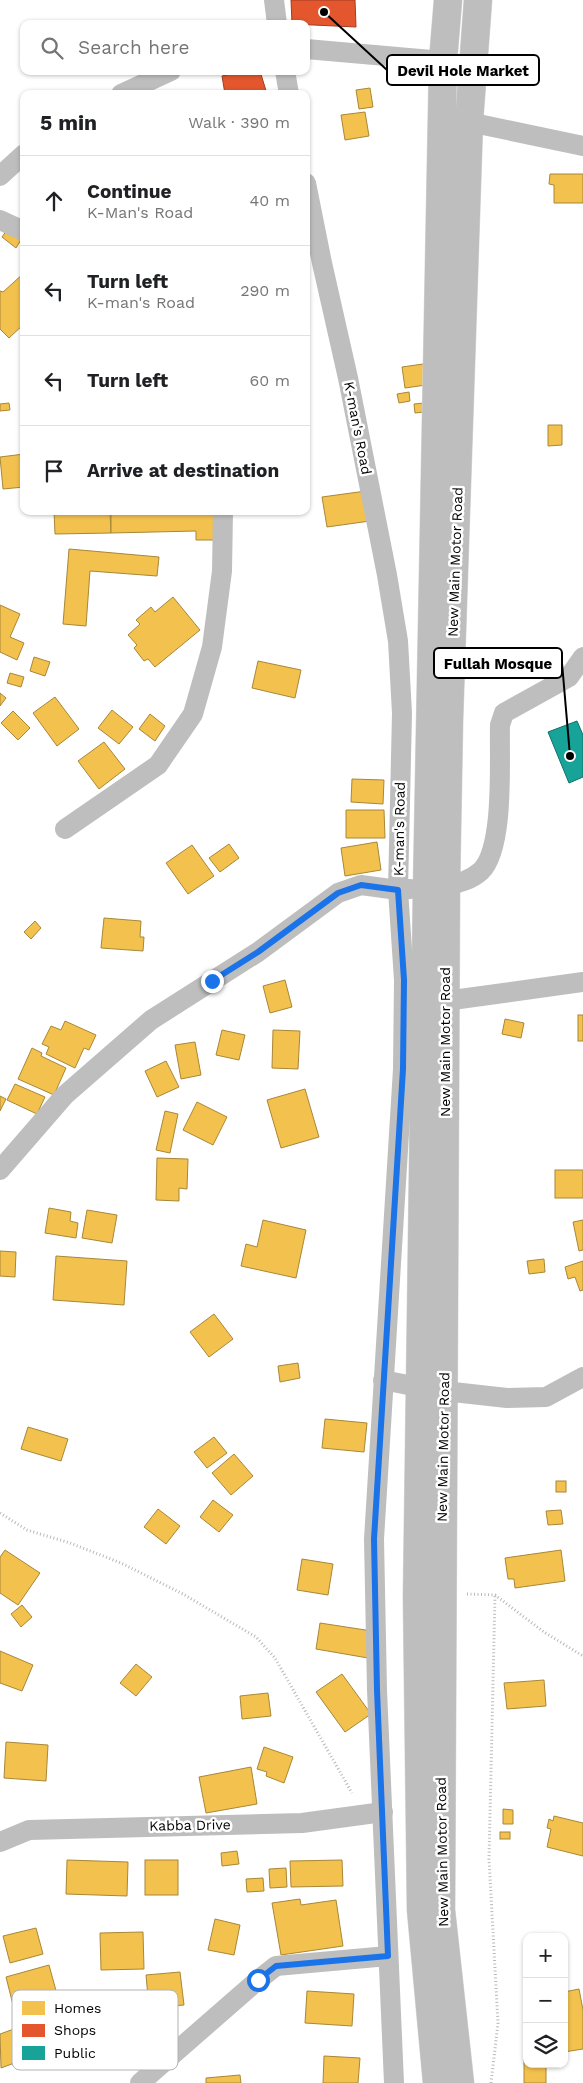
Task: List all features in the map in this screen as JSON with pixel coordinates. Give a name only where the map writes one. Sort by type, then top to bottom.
[{"type":"highway","name":"New Main Motor Road","points":[[437,2083],[420,1910],[417,1597],[431,1389],[445,1001],[436,886],[443,61],[448,0]]},
{"type":"highway","name":"New Main Motor Road","points":[[460,2083],[441,1910],[441,1594],[431,1389],[410,1151],[436,886],[449,721],[469,122],[478,0]]},
{"type":"street","points":[[274,0],[276,20]]},
{"type":"street","points":[[310,49],[443,61]]},
{"type":"street","points":[[130,90],[162,75]]},
{"type":"street","points":[[286,75],[288,90]]},
{"type":"street","points":[[469,122],[583,146]]},
{"type":"street","points":[[0,176],[20,158]]},
{"type":"street","name":"K-man's Road","points":[[310,202],[363,450],[398,641],[402,713],[398,890],[404,980],[403,1069],[410,1151],[383,1380],[374,1539],[374,1813],[388,1956],[394,2083]]},
{"type":"street","points":[[0,220],[20,229]]},
{"type":"street","points":[[65,829],[158,765],[193,714],[212,647],[222,571],[223,515]]},
{"type":"street","points":[[0,1170],[65,1095],[151,1020],[258,952],[338,893],[361,885],[398,890],[436,886],[465,881],[482,870],[494,850],[498,812],[500,725],[504,713],[569,677],[583,657]]},
{"type":"street","points":[[445,1001],[583,982]]},
{"type":"street","points":[[383,1380],[431,1389],[507,1398],[546,1397],[583,1377]]},
{"type":"street","name":"Kabba Drive","points":[[0,1842],[29,1830],[302,1823],[374,1813]]},
{"type":"street","points":[[178,2050],[276,1966],[388,1956]]},
{"type":"street","points":[[140,2083],[155,2070]]},
{"type":"path","points":[[0,1513],[27,1530],[70,1543],[121,1564],[183,1594],[256,1638],[275,1658],[374,1813]]},
{"type":"path","points":[[441,1594],[495,1595],[544,1632],[583,1656]]},
{"type":"path","points":[[491,2083],[498,2023],[490,1859],[495,1595]]},
{"type":"building: Homes","points":[[370,88],[373,107],[359,109],[356,90]]},
{"type":"building: Homes","points":[[365,112],[369,136],[345,140],[341,115]]},
{"type":"building: Homes","points":[[550,174],[583,174],[583,203],[554,203],[554,185],[549,184]]},
{"type":"building: Homes","points":[[7,230],[20,239],[20,242],[16,248],[2,237]]},
{"type":"building: Homes","points":[[20,277],[20,328],[9,338],[0,329],[0,291],[3,292]]},
{"type":"building: Homes","points":[[423,364],[426,385],[405,388],[402,367]]},
{"type":"building: Homes","points":[[409,392],[410,401],[399,403],[397,394]]},
{"type":"building: Homes","points":[[9,403],[10,410],[0,411],[0,404]]},
{"type":"building: Homes","points":[[424,403],[425,412],[415,413],[414,404]]},
{"type":"building: Homes","points":[[548,425],[562,425],[562,445],[548,446]]},
{"type":"building: Homes","points":[[20,454],[20,487],[3,489],[0,457]]},
{"type":"building: Homes","points":[[366,491],[370,521],[327,527],[322,497]]},
{"type":"building: Homes","points":[[54,515],[110,515],[111,533],[55,534]]},
{"type":"building: Homes","points":[[111,515],[217,515],[218,540],[196,540],[196,531],[111,533]]},
{"type":"building: Homes","points":[[69,549],[159,557],[157,576],[90,571],[86,626],[63,624]]},
{"type":"building: Homes","points":[[173,597],[200,630],[155,667],[148,659],[144,661],[134,648],[137,645],[128,635],[140,624],[136,620],[151,607],[155,612]]},
{"type":"building: Homes","points":[[0,605],[20,614],[10,637],[24,643],[17,660],[0,652]]},
{"type":"building: Homes","points":[[34,657],[50,662],[45,676],[30,671]]},
{"type":"building: Homes","points":[[258,661],[301,670],[295,698],[252,688]]},
{"type":"building: Homes","points":[[10,673],[24,677],[21,687],[7,683]]},
{"type":"building: Homes","points":[[0,693],[6,698],[0,706]]},
{"type":"building: Homes","points":[[55,697],[79,729],[57,746],[33,713]]},
{"type":"building: Homes","points":[[112,710],[133,727],[119,744],[98,728]]},
{"type":"building: Homes","points":[[13,711],[30,728],[18,740],[1,723]]},
{"type":"building: Homes","points":[[150,714],[165,726],[155,741],[139,729]]},
{"type":"building: Homes","points":[[104,742],[125,769],[99,789],[78,761]]},
{"type":"building: Homes","points":[[352,779],[384,780],[383,804],[351,802]]},
{"type":"building: Homes","points":[[346,810],[384,810],[385,838],[346,838]]},
{"type":"building: Homes","points":[[377,842],[381,870],[345,876],[341,848]]},
{"type":"building: Homes","points":[[229,844],[239,858],[220,872],[209,858]]},
{"type":"building: Homes","points":[[192,845],[214,876],[188,894],[166,863]]},
{"type":"building: Homes","points":[[104,918],[141,921],[140,937],[144,937],[143,951],[101,948]]},
{"type":"building: Homes","points":[[35,921],[41,928],[31,939],[24,932]]},
{"type":"building: Homes","points":[[285,980],[292,1007],[270,1013],[263,986]]},
{"type":"building: Homes","points":[[578,1015],[583,1015],[583,1041],[578,1041]]},
{"type":"building: Homes","points":[[505,1019],[524,1023],[521,1038],[502,1034]]},
{"type":"building: Homes","points":[[65,1021],[96,1035],[89,1050],[84,1048],[75,1068],[46,1054],[49,1047],[42,1044],[51,1026],[61,1030]]},
{"type":"building: Homes","points":[[222,1030],[245,1035],[239,1060],[216,1055]]},
{"type":"building: Homes","points":[[273,1030],[300,1031],[298,1069],[272,1068]]},
{"type":"building: Homes","points":[[195,1042],[201,1075],[181,1079],[175,1045]]},
{"type":"building: Homes","points":[[32,1048],[42,1053],[41,1056],[66,1068],[54,1095],[18,1079]]},
{"type":"building: Homes","points":[[166,1061],[179,1087],[157,1097],[145,1071]]},
{"type":"building: Homes","points":[[15,1084],[45,1097],[37,1114],[7,1100]]},
{"type":"building: Homes","points":[[305,1089],[319,1137],[281,1148],[267,1100]]},
{"type":"building: Homes","points":[[0,1096],[6,1099],[0,1111]]},
{"type":"building: Homes","points":[[197,1102],[227,1117],[213,1145],[183,1130]]},
{"type":"building: Homes","points":[[165,1111],[178,1114],[170,1153],[156,1150]]},
{"type":"building: Homes","points":[[157,1158],[188,1159],[187,1189],[179,1188],[179,1201],[156,1200]]},
{"type":"building: Homes","points":[[555,1170],[583,1170],[583,1198],[555,1198]]},
{"type":"building: Homes","points":[[49,1208],[71,1212],[70,1221],[78,1223],[76,1238],[45,1233]]},
{"type":"building: Homes","points":[[87,1210],[117,1215],[112,1243],[82,1238]]},
{"type":"building: Homes","points":[[263,1220],[306,1230],[296,1278],[241,1266],[246,1244],[257,1247]]},
{"type":"building: Homes","points":[[583,1220],[583,1250],[579,1251],[573,1222]]},
{"type":"building: Homes","points":[[0,1251],[16,1252],[15,1277],[0,1276]]},
{"type":"building: Homes","points":[[56,1256],[127,1261],[124,1305],[53,1300]]},
{"type":"building: Homes","points":[[544,1259],[545,1272],[529,1274],[527,1261]]},
{"type":"building: Homes","points":[[583,1261],[583,1290],[580,1291],[575,1277],[568,1279],[565,1267]]},
{"type":"building: Homes","points":[[214,1314],[233,1339],[209,1357],[190,1332]]},
{"type":"building: Homes","points":[[298,1363],[300,1378],[280,1382],[278,1366]]},
{"type":"building: Homes","points":[[325,1419],[367,1423],[364,1452],[322,1448]]},
{"type":"building: Homes","points":[[28,1427],[68,1439],[61,1461],[21,1449]]},
{"type":"building: Homes","points":[[214,1437],[227,1453],[207,1468],[194,1452]]},
{"type":"building: Homes","points":[[234,1454],[253,1476],[231,1495],[212,1473]]},
{"type":"building: Homes","points":[[556,1481],[566,1481],[566,1492],[556,1492]]},
{"type":"building: Homes","points":[[213,1500],[233,1515],[219,1532],[200,1517]]},
{"type":"building: Homes","points":[[158,1509],[180,1526],[166,1544],[144,1527]]},
{"type":"building: Homes","points":[[561,1510],[563,1524],[548,1525],[546,1511]]},
{"type":"building: Homes","points":[[5,1550],[40,1573],[18,1605],[0,1593],[0,1557]]},
{"type":"building: Homes","points":[[561,1550],[565,1581],[515,1588],[514,1579],[508,1579],[505,1558]]},
{"type":"building: Homes","points":[[302,1559],[333,1564],[328,1595],[297,1590]]},
{"type":"building: Homes","points":[[22,1605],[32,1617],[21,1627],[11,1614]]},
{"type":"building: Homes","points":[[320,1623],[372,1631],[368,1658],[316,1649]]},
{"type":"building: Homes","points":[[0,1651],[33,1665],[22,1691],[0,1683]]},
{"type":"building: Homes","points":[[136,1664],[152,1677],[136,1696],[120,1683]]},
{"type":"building: Homes","points":[[342,1674],[371,1714],[345,1732],[316,1692]]},
{"type":"building: Homes","points":[[544,1680],[546,1706],[507,1709],[504,1683]]},
{"type":"building: Homes","points":[[268,1693],[271,1716],[242,1719],[240,1696]]},
{"type":"building: Homes","points":[[6,1742],[48,1745],[46,1781],[4,1778]]},
{"type":"building: Homes","points":[[264,1747],[293,1757],[284,1783],[266,1776],[267,1772],[257,1769]]},
{"type":"building: Homes","points":[[251,1767],[257,1804],[206,1813],[199,1777]]},
{"type":"building: Homes","points":[[503,1809],[513,1810],[513,1824],[503,1824]]},
{"type":"building: Homes","points":[[554,1816],[583,1823],[583,1856],[547,1847],[551,1829],[547,1828],[549,1819],[553,1821]]},
{"type":"building: Homes","points":[[500,1832],[510,1832],[510,1839],[500,1839]]},
{"type":"building: Homes","points":[[237,1851],[239,1864],[222,1866],[221,1853]]},
{"type":"building: Homes","points":[[67,1860],[128,1862],[127,1896],[66,1894]]},
{"type":"building: Homes","points":[[145,1860],[178,1860],[178,1895],[145,1895]]},
{"type":"building: Homes","points":[[342,1860],[343,1886],[291,1887],[290,1861]]},
{"type":"building: Homes","points":[[286,1868],[287,1887],[270,1888],[269,1869]]},
{"type":"building: Homes","points":[[263,1878],[264,1891],[247,1892],[246,1879]]},
{"type":"building: Homes","points":[[300,1899],[301,1905],[336,1900],[343,1946],[281,1955],[272,1903]]},
{"type":"building: Homes","points":[[215,1919],[240,1925],[234,1955],[208,1950]]},
{"type":"building: Homes","points":[[36,1928],[43,1954],[10,1963],[3,1936]]},
{"type":"building: Homes","points":[[143,1932],[144,1969],[101,1970],[100,1933]]},
{"type":"building: Homes","points":[[49,1965],[56,1990],[12,1990],[12,2001],[6,1977]]},
{"type":"building: Homes","points":[[180,1972],[184,2005],[178,2006],[178,1990],[147,1990],[146,1975]]},
{"type":"building: Homes","points":[[579,1989],[583,2010],[583,2049],[568,2051],[568,2023],[568,1991]]},
{"type":"building: Homes","points":[[307,1991],[354,1994],[352,2026],[305,2023]]},
{"type":"building: Homes","points":[[12,2030],[12,2064],[1,2068],[0,2034]]},
{"type":"building: Homes","points":[[324,2056],[360,2058],[358,2083],[323,2083]]},
{"type":"building: Homes","points":[[524,2068],[546,2068],[546,2083],[524,2083]]},
{"type":"building: Homes","points":[[240,2075],[241,2083],[206,2083],[206,2078]]},
{"type":"building: Shops","points":[[291,0],[355,0],[356,27],[310,25],[310,20],[292,20]]},
{"type":"building: Shops","points":[[261,75],[266,90],[224,90],[222,76]]},
{"type":"building: Public","points":[[577,721],[583,735],[583,777],[569,783],[548,732]]},
{"type":"place","name":"Devil Hole Market","points":[[324,12]]},
{"type":"place","name":"Fullah Mosque","points":[[570,756]]},
{"type":"route","points":[[212,981],[258,952],[338,893],[361,885],[398,890],[404,980],[403,1069],[374,1539],[377,1690],[388,1956],[276,1966],[258,1980]]}]
